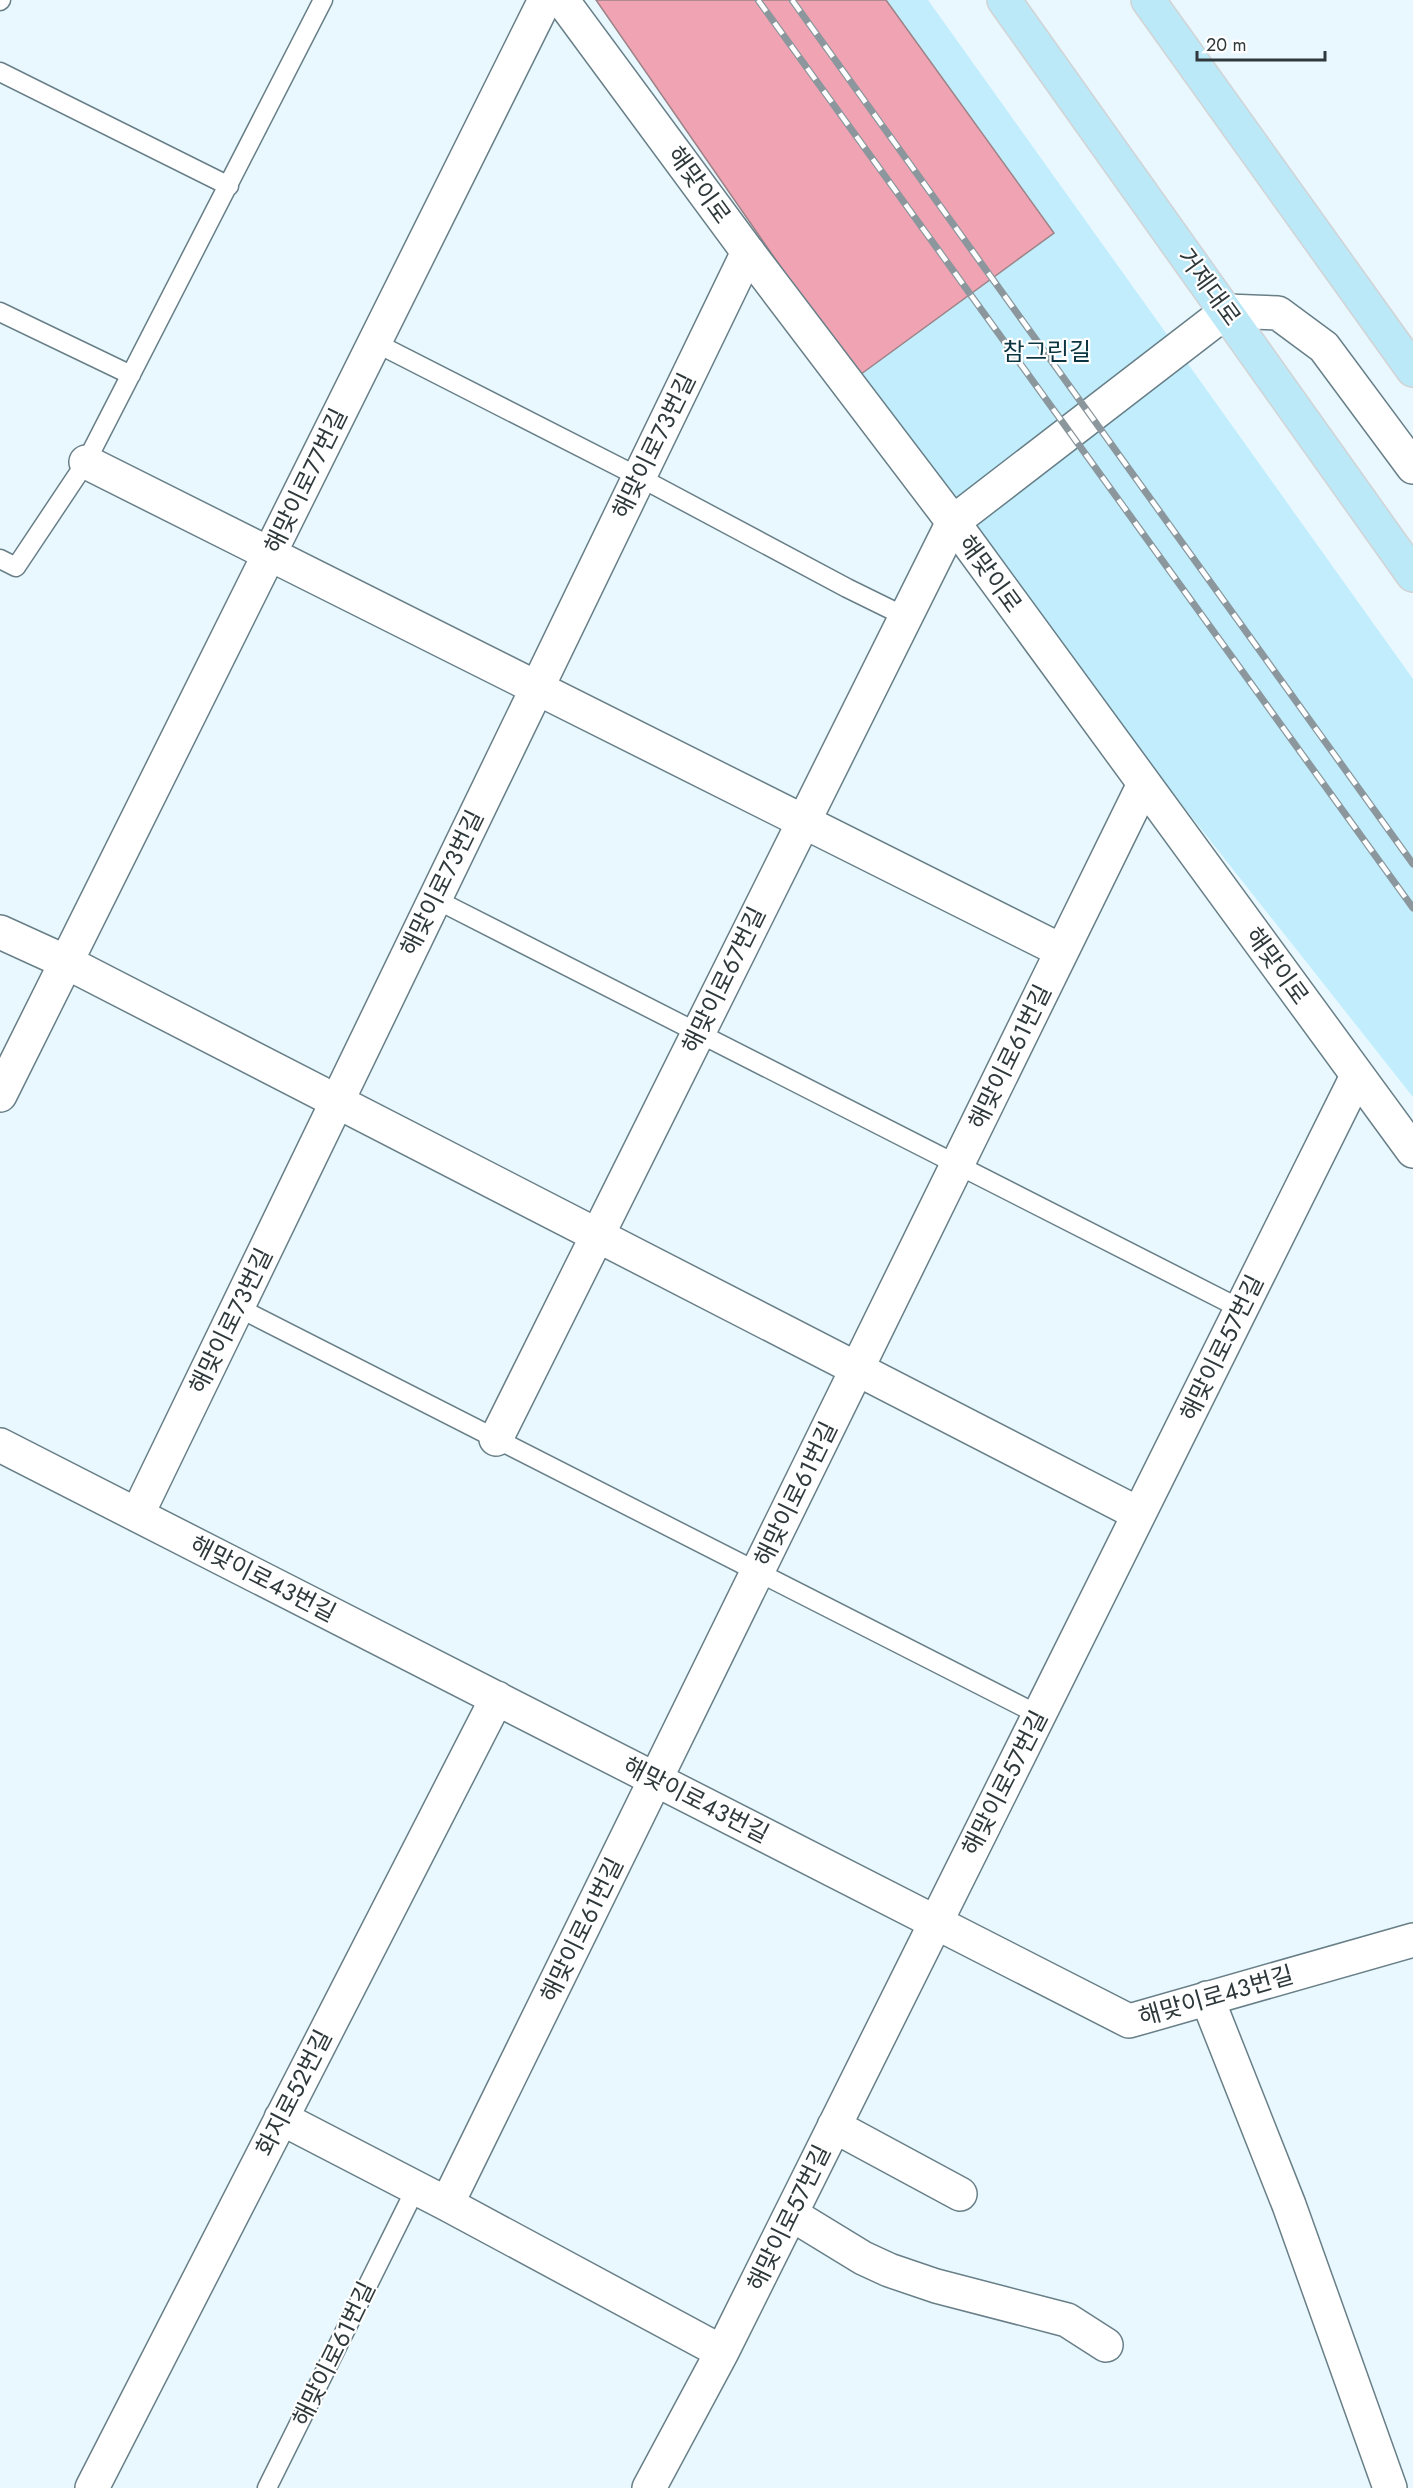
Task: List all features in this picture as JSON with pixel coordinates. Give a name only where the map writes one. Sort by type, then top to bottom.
[{"type":"main road","name":"거제대로","points":[[1004,0],[1413,575]]},
{"type":"main road","points":[[1148,0],[1413,370]]},
{"type":"street","name":"해맞이로77번길","points":[[0,1095],[545,0]]},
{"type":"street","name":"해맞이로","points":[[562,0],[748,252],[953,522],[1413,1152]]},
{"type":"street","name":"해맞이로73번길","points":[[137,1515],[748,252]]},
{"type":"street","points":[[953,522],[1227,312],[1278,313],[1324,347],[1413,467]]},
{"type":"street","points":[[86,462],[1062,951]]},
{"type":"street","name":"해맞이로67번길","points":[[496,1439],[953,522]]},
{"type":"street","name":"해맞이로61번길","points":[[447,2204],[1144,784]]},
{"type":"street","points":[[0,932],[66,962],[1139,1514]]},
{"type":"street","name":"해맞이로57번길","points":[[649,2488],[722,2352],[1357,1076]]},
{"type":"street","name":"해맞이로43번길","points":[[0,1445],[1129,2021],[1413,1940]]},
{"type":"street","name":"화지로52번길","points":[[92,2488],[497,1698]]},
{"type":"street","points":[[1207,1998],[1289,2205],[1390,2488]]},
{"type":"street","points":[[281,2118],[447,2204],[722,2352]]},
{"type":"street","points":[[834,2126],[960,2194]]},
{"type":"street","points":[[791,2214],[862,2258],[889,2270],[936,2286],[1067,2319],[1106,2345]]},
{"type":"lane","points":[[0,559],[16,567],[86,462],[322,0]]},
{"type":"lane","points":[[0,72],[229,186]]},
{"type":"lane","points":[[0,312],[131,375]]},
{"type":"lane","points":[[374,342],[639,477],[847,588],[906,616]]},
{"type":"lane","points":[[435,899],[1241,1309]]},
{"type":"lane","points":[[237,1307],[1039,1715]]},
{"type":"lane","name":"해맞이로61번길","points":[[267,2488],[416,2188]]},
{"type":"green space","name":"참그린길","points":[[632,0],[928,0],[1413,679],[1413,1097],[828,357],[1046,217],[854,330]]},
{"type":"building","points":[[596,0],[886,0],[1054,233],[857,377]]},
{"type":"railway","points":[[758,0],[1413,908]]},
{"type":"railway","points":[[792,0],[1413,864]]}]
